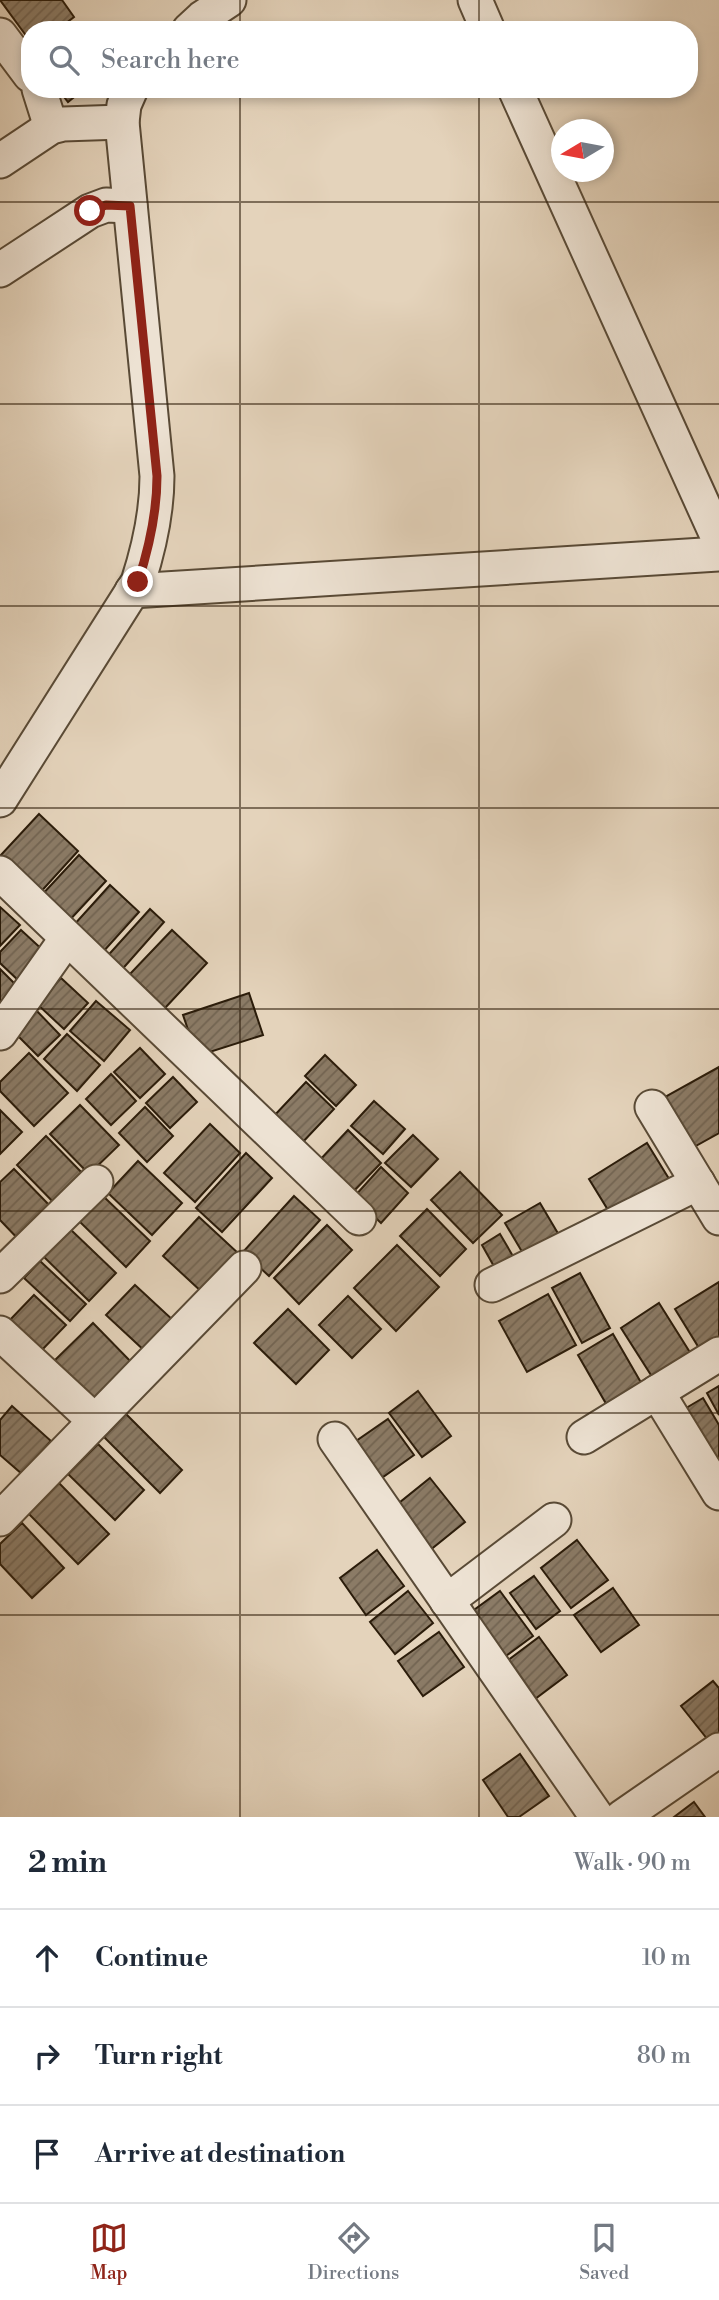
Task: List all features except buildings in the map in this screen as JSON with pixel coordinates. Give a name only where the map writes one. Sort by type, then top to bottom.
[{"type":"street","points":[[193,16],[229,0]]},
{"type":"street","points":[[475,0],[484,21]]},
{"type":"street","points":[[0,35],[21,63]]},
{"type":"street","points":[[42,98],[51,127]]},
{"type":"street","points":[[0,800],[138,582],[155,510],[157,476],[122,122],[127,98]]},
{"type":"street","points":[[519,98],[719,540]]},
{"type":"street","points":[[0,161],[51,127],[63,124],[122,122]]},
{"type":"street","points":[[0,270],[90,211],[106,205],[130,206]]},
{"type":"street","points":[[132,591],[719,554]]},
{"type":"street","points":[[0,873],[359,1219]]},
{"type":"street","points":[[0,1033],[67,938]]},
{"type":"street","points":[[652,1107],[719,1218]]},
{"type":"street","points":[[0,1276],[96,1182]]},
{"type":"street","points":[[492,1285],[698,1183]]},
{"type":"street","points":[[0,1519],[244,1268]]},
{"type":"street","points":[[0,1333],[96,1421]]},
{"type":"street","points":[[584,1437],[719,1354]]},
{"type":"street","points":[[657,1392],[719,1493]]},
{"type":"street","points":[[335,1439],[597,1817]]},
{"type":"street","points":[[447,1601],[554,1520]]},
{"type":"street","points":[[622,1817],[719,1750]]},
{"type":"route","points":[[90,211],[98,206],[130,206],[157,476],[155,510],[138,582]]}]
